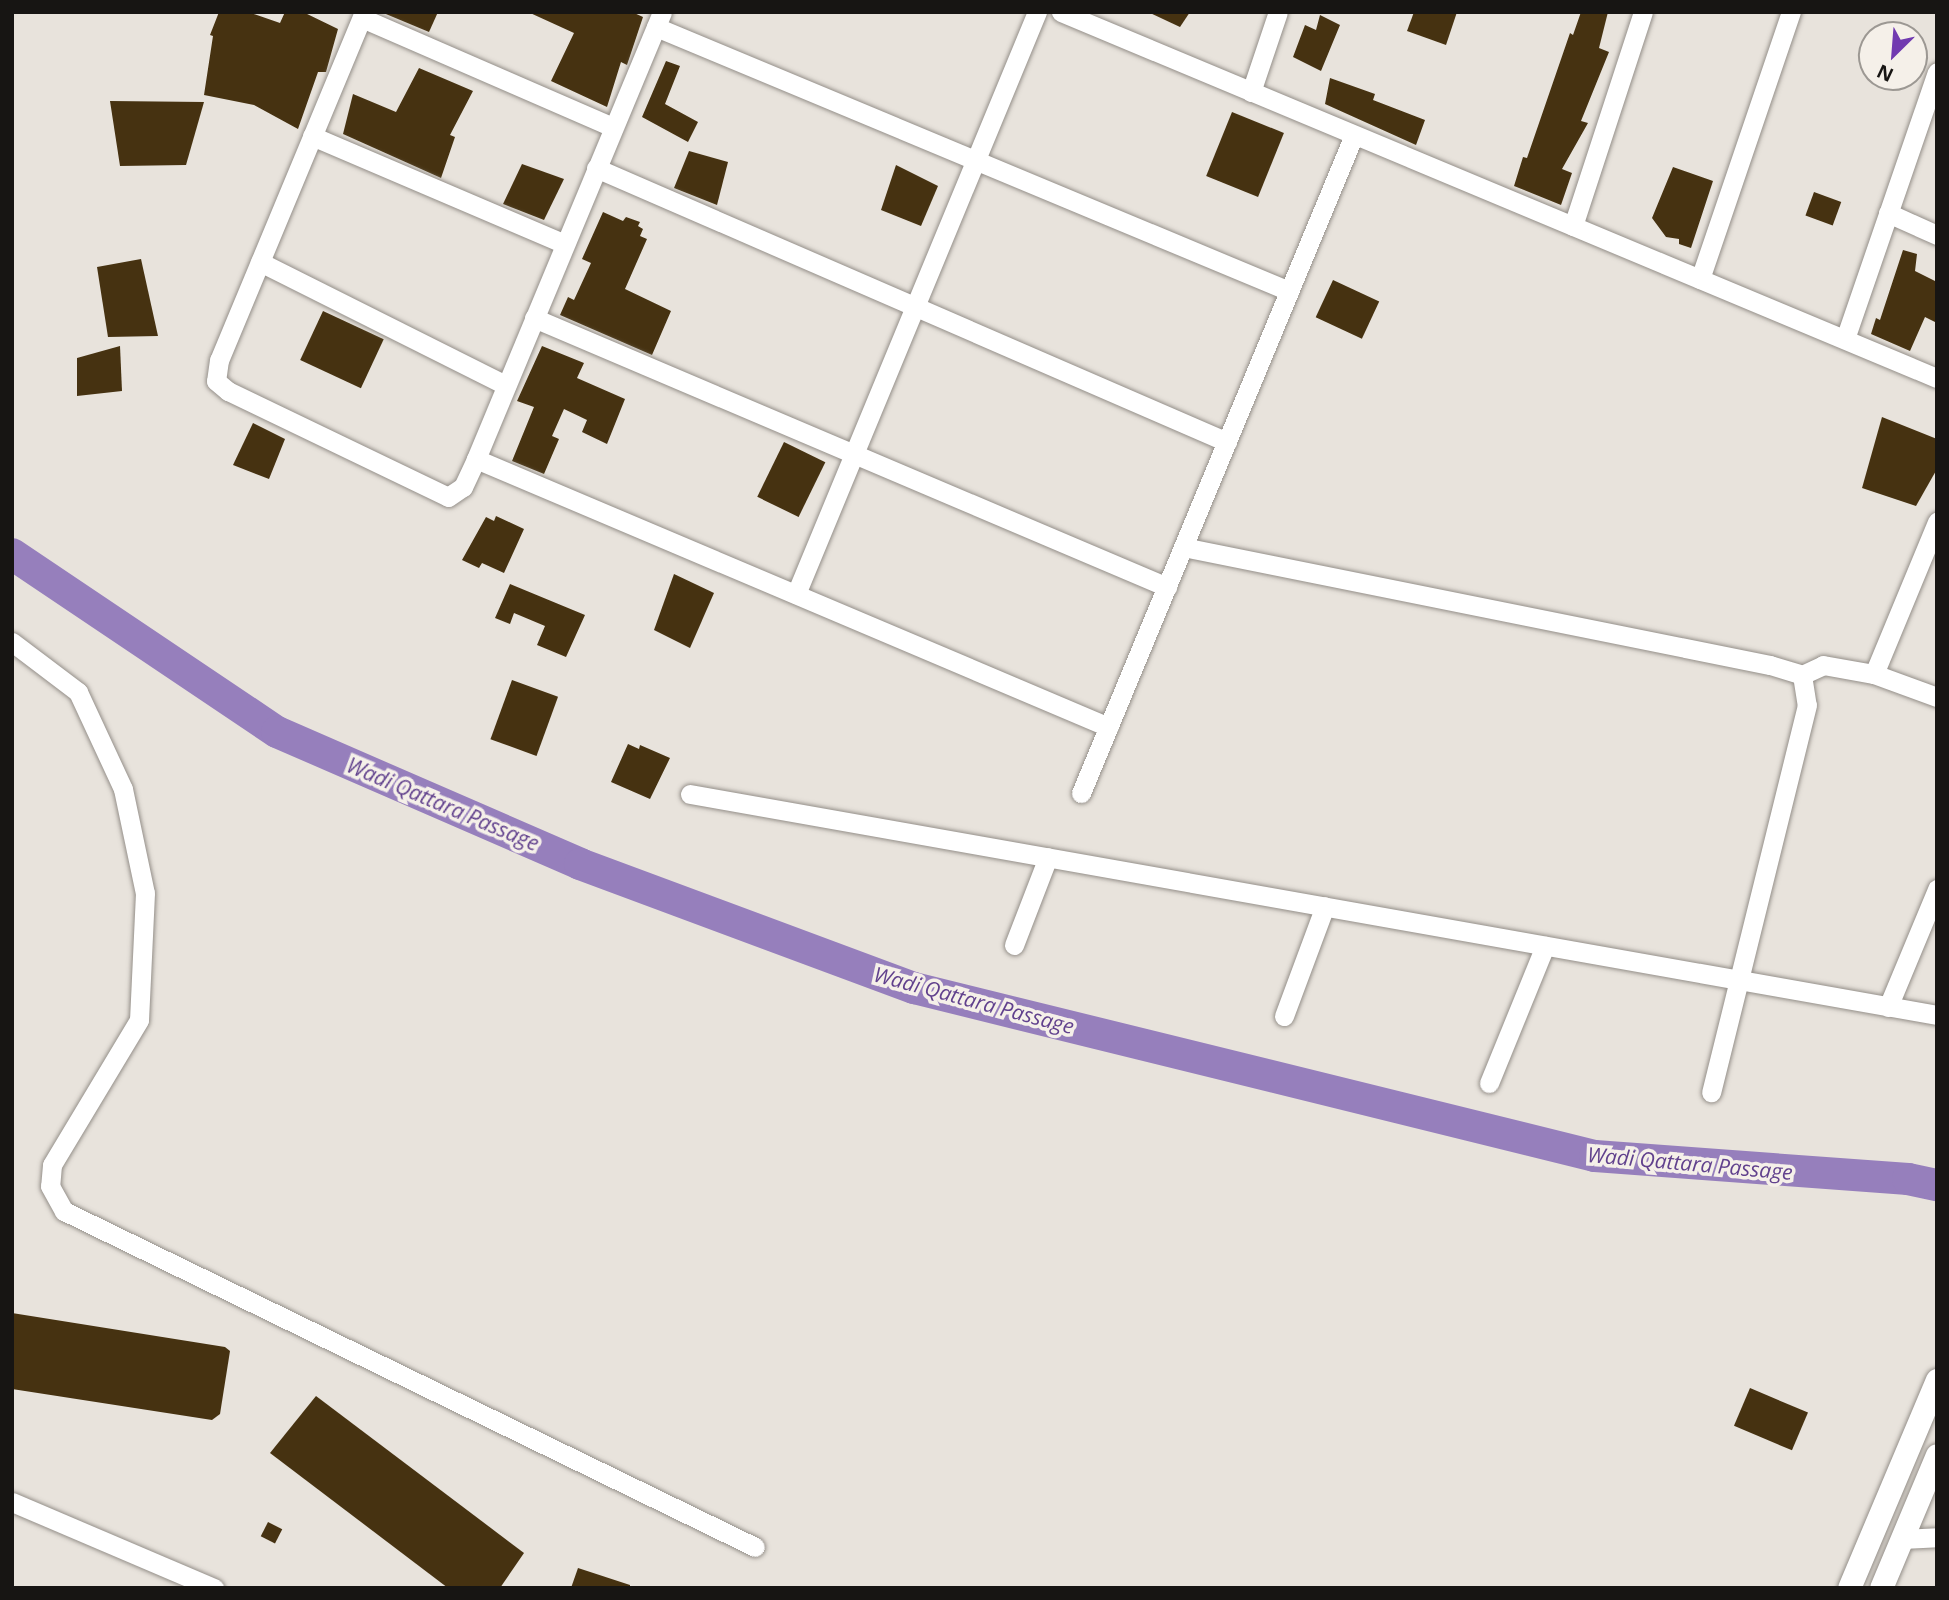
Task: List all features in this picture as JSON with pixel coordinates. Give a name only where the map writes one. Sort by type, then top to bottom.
[{"type":"main road","points":[[1849,1588],[1937,1381]]},
{"type":"main road","points":[[1881,1588],[1937,1455]]},
{"type":"street","points":[[796,594],[1037,12]]},
{"type":"street","points":[[1061,12],[1937,377]]},
{"type":"street","points":[[1251,92],[1278,12]]},
{"type":"street","points":[[1573,226],[1643,12]]},
{"type":"street","points":[[1700,279],[1791,12]]},
{"type":"street","points":[[613,127],[363,15],[219,360],[216,381],[220,387],[443,497],[456,494],[463,487],[476,459],[659,20],[975,160],[1289,291]]},
{"type":"street","points":[[1844,339],[1937,72]]},
{"type":"street","points":[[1081,793],[1354,135]]},
{"type":"street","points":[[312,136],[565,244]]},
{"type":"street","points":[[596,168],[1227,442]]},
{"type":"street","points":[[1888,213],[1937,235]]},
{"type":"street","points":[[260,262],[506,385]]},
{"type":"street","points":[[534,318],[1167,587]]},
{"type":"street","points":[[476,459],[1109,727]]},
{"type":"street","points":[[1874,674],[1937,522]]},
{"type":"street","points":[[1183,547],[1770,665],[1802,675],[1823,665],[1874,674],[1937,697]]},
{"type":"street","points":[[12,642],[79,692],[122,789],[145,892],[139,1020],[52,1165],[50,1186],[64,1211],[755,1547]]},
{"type":"street","points":[[1711,1092],[1807,705],[1802,675]]},
{"type":"street","points":[[690,794],[1937,1015]]},
{"type":"street","points":[[1014,944],[1048,857]]},
{"type":"street","points":[[1888,1007],[1937,889]]},
{"type":"street","points":[[1284,1016],[1325,906]]},
{"type":"street","points":[[1489,1083],[1545,946]]},
{"type":"street","points":[[12,1502],[214,1588]]},
{"type":"street","points":[[1902,1539],[1937,1537]]},
{"type":"building","points":[[219,12],[248,12],[280,23],[285,12],[303,12],[338,29],[326,72],[318,72],[298,129],[254,105],[204,95],[213,36],[210,35]]},
{"type":"building","points":[[381,12],[438,12],[429,32]]},
{"type":"building","points":[[528,12],[632,12],[643,17],[627,65],[621,62],[607,107],[551,81],[574,33]]},
{"type":"building","points":[[1148,12],[1190,12],[1180,27]]},
{"type":"building","points":[[1414,12],[1457,12],[1446,45],[1407,31]]},
{"type":"building","points":[[1581,12],[1608,12],[1599,48],[1609,52],[1581,121],[1588,123],[1562,169],[1572,173],[1561,205],[1514,186],[1523,157],[1527,158],[1570,33],[1573,35]]},
{"type":"building","points":[[1320,15],[1340,25],[1321,71],[1293,57],[1305,25],[1316,30]]},
{"type":"building","points":[[666,61],[680,66],[665,104],[698,122],[688,142],[642,117]]},
{"type":"building","points":[[419,68],[473,91],[450,135],[455,137],[441,178],[343,134],[353,94],[396,112]]},
{"type":"building","points":[[1330,78],[1375,94],[1373,100],[1425,120],[1416,145],[1325,104]]},
{"type":"building","points":[[110,101],[204,102],[186,165],[120,166]]},
{"type":"building","points":[[1232,112],[1284,133],[1258,197],[1206,176]]},
{"type":"building","points":[[689,151],[728,162],[717,205],[674,188]]},
{"type":"building","points":[[522,164],[564,179],[544,220],[503,204]]},
{"type":"building","points":[[896,165],[938,186],[921,226],[881,210]]},
{"type":"building","points":[[1673,167],[1713,181],[1691,248],[1679,244],[1679,239],[1666,237],[1652,218]]},
{"type":"building","points":[[1814,192],[1841,202],[1833,225],[1805,215]]},
{"type":"building","points":[[603,212],[623,221],[626,217],[640,222],[638,226],[643,229],[640,236],[647,239],[625,289],[671,311],[652,355],[560,315],[568,297],[574,300],[591,263],[582,259]]},
{"type":"building","points":[[1903,250],[1917,254],[1915,271],[1937,282],[1937,323],[1925,317],[1910,351],[1871,334],[1876,318],[1880,320]]},
{"type":"building","points":[[141,259],[158,336],[108,337],[97,267]]},
{"type":"building","points":[[1333,280],[1379,302],[1362,339],[1316,317]]},
{"type":"building","points":[[323,311],[384,339],[361,388],[300,360]]},
{"type":"building","points":[[120,346],[122,391],[77,396],[77,358]]},
{"type":"building","points":[[542,346],[584,363],[577,378],[625,399],[607,444],[582,432],[587,420],[564,409],[552,436],[559,439],[544,474],[512,461],[534,407],[517,401]]},
{"type":"building","points":[[1882,417],[1937,439],[1937,469],[1916,506],[1862,488]]},
{"type":"building","points":[[253,423],[285,439],[269,479],[233,465]]},
{"type":"building","points":[[784,442],[825,462],[799,517],[757,497]]},
{"type":"building","points":[[496,516],[524,529],[504,573],[482,563],[479,568],[462,560],[486,517],[494,521]]},
{"type":"building","points":[[674,574],[714,593],[690,648],[654,630]]},
{"type":"building","points":[[510,584],[585,615],[566,657],[537,645],[545,626],[514,613],[510,624],[495,618]]},
{"type":"building","points":[[512,680],[558,697],[536,756],[490,739]]},
{"type":"building","points":[[628,744],[639,749],[640,745],[670,758],[650,799],[611,782]]},
{"type":"building","points":[[12,1313],[225,1347],[230,1351],[220,1414],[212,1420],[12,1389]]},
{"type":"building","points":[[1750,1388],[1808,1413],[1792,1450],[1734,1426]]},
{"type":"building","points":[[316,1396],[524,1553],[500,1588],[448,1588],[270,1453]]},
{"type":"building","points":[[268,1522],[282,1529],[275,1544],[261,1536]]},
{"type":"building","points":[[578,1568],[630,1585],[630,1588],[571,1588]]},
{"type":"waterway","name":"Wadi Qattara Passage","points":[[12,554],[277,732],[580,864],[914,988],[1595,1156],[1908,1179],[1937,1185]]}]
